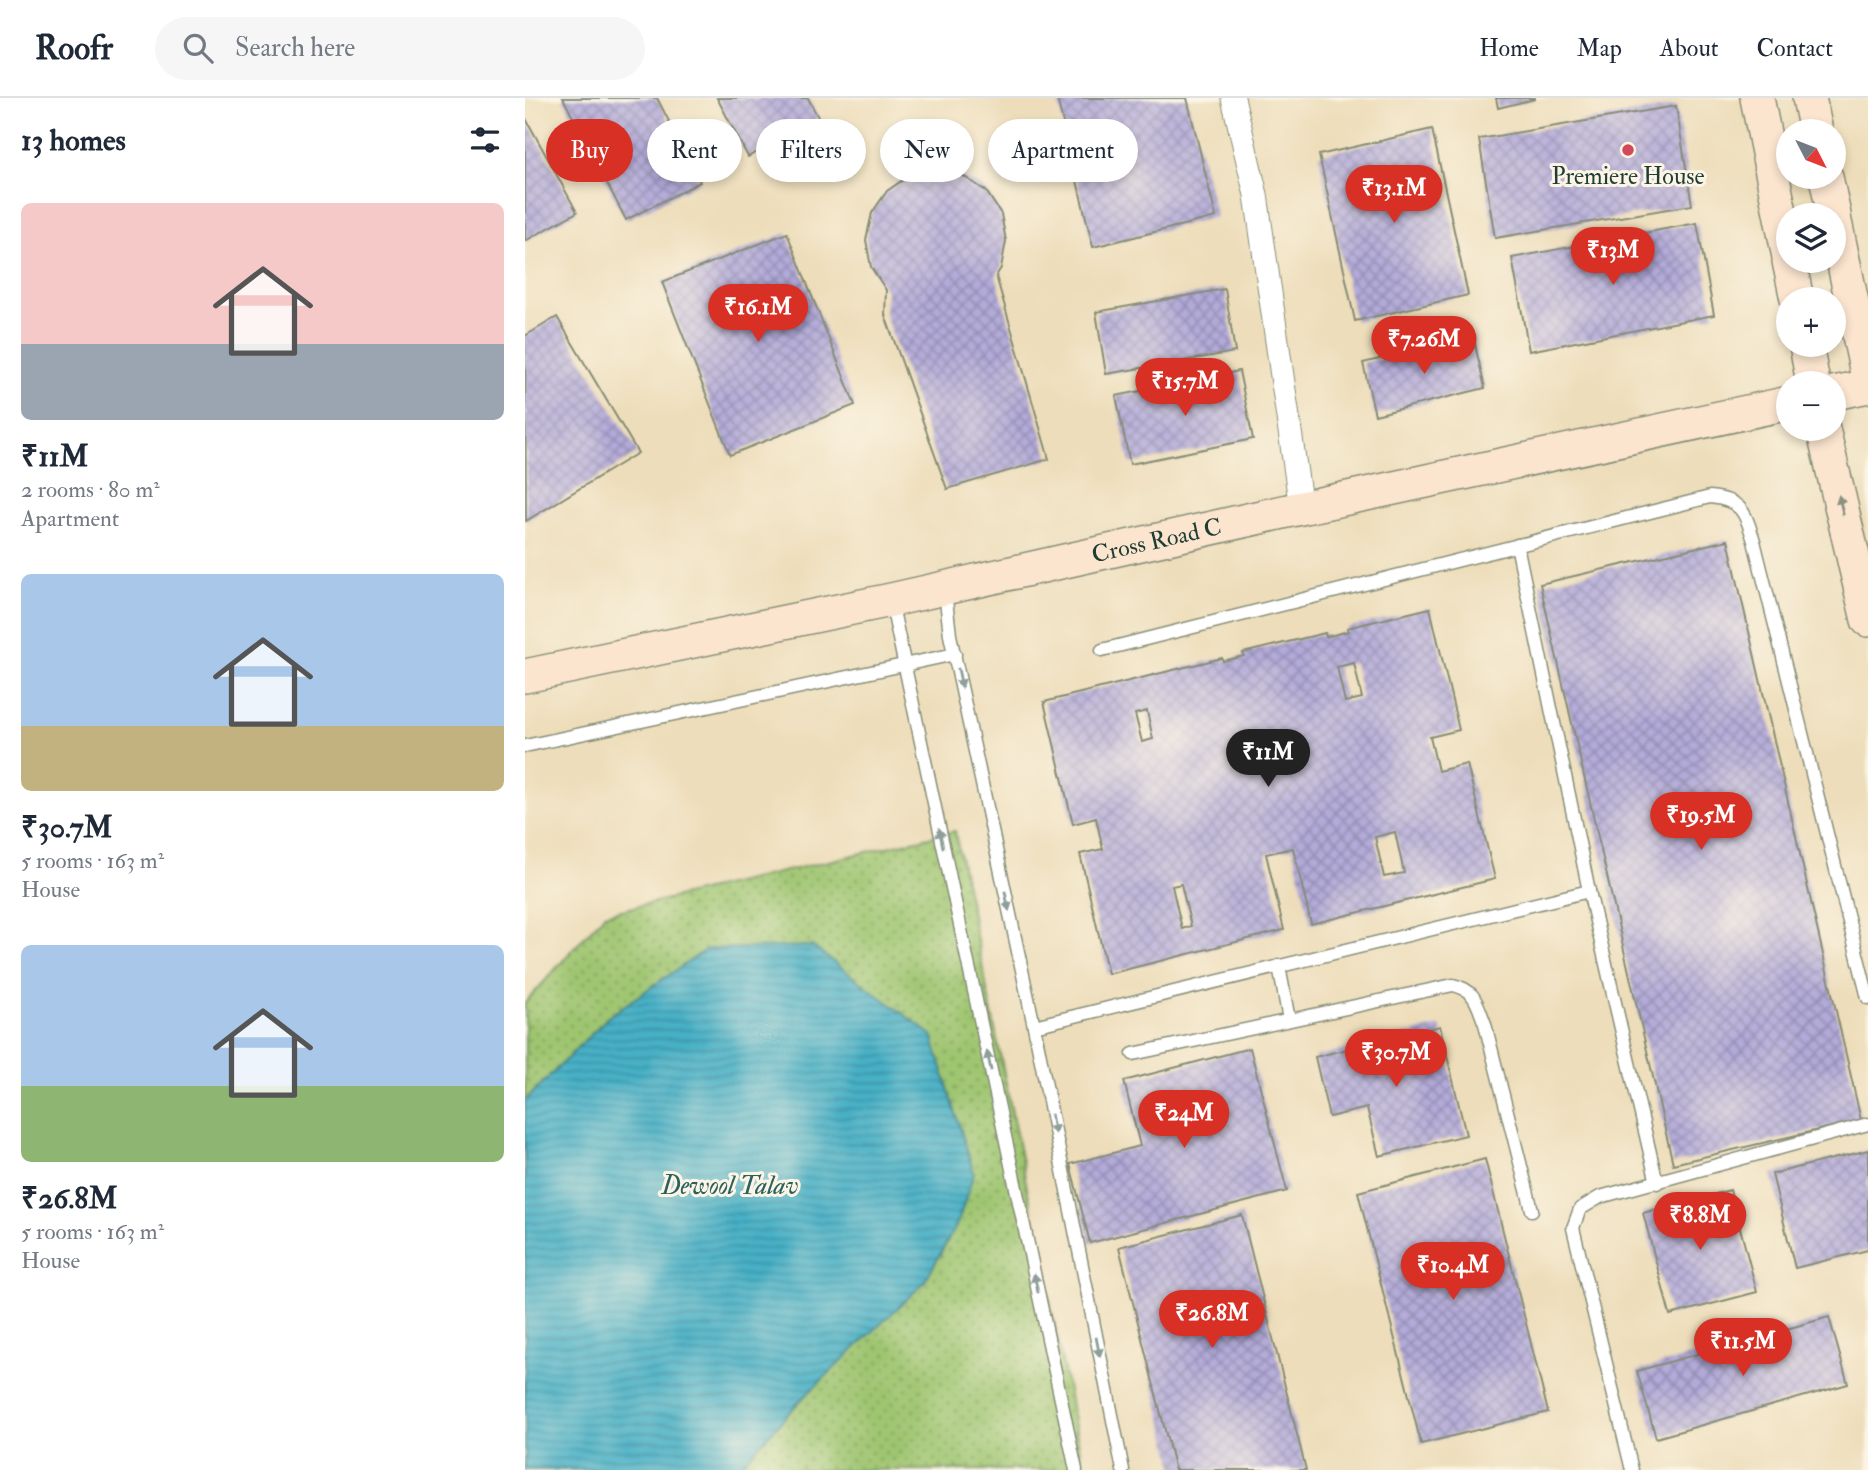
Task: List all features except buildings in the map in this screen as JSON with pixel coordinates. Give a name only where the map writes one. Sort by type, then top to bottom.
[{"type":"main road","points":[[1758,98],[1778,203]]},
{"type":"main road","points":[[1809,98],[1813,119]]},
{"type":"main road","points":[[1846,273],[1868,378]]},
{"type":"main road","points":[[1846,391],[1868,386]]},
{"type":"main road","name":"Cross Road C","points":[[525,676],[891,600],[1776,405]]},
{"type":"main road","points":[[1826,441],[1868,620]]},
{"type":"street","points":[[1233,98],[1256,195],[1301,508]]},
{"type":"lane","points":[[1102,650],[1710,497],[1736,502],[1747,518],[1754,541],[1868,998]]},
{"type":"lane","points":[[1517,545],[1589,891],[1657,1183]]},
{"type":"lane","points":[[944,587],[955,654],[1034,1026],[1123,1470]]},
{"type":"lane","points":[[891,600],[1076,1470]]},
{"type":"lane","points":[[525,746],[955,654]]},
{"type":"lane","points":[[1034,1026],[1589,891]]},
{"type":"lane","points":[[1279,966],[1289,1020]]},
{"type":"lane","points":[[1133,1054],[1453,985],[1466,988],[1474,997],[1485,1024],[1532,1210]]},
{"type":"lane","points":[[1632,1470],[1573,1228],[1580,1209],[1600,1197],[1868,1124]]},
{"type":"green space","points":[[955,831],[1084,1470],[736,1470],[800,1401],[530,1096],[525,1101],[525,1003],[605,914]]},
{"type":"water","name":"Dewool Talav","points":[[812,946],[932,1035],[974,1173],[958,1222],[924,1283],[800,1401],[736,1470],[525,1470],[525,1101],[609,1016],[707,949]]},
{"type":"place","name":"Premiere House","points":[[1628,150]]}]
